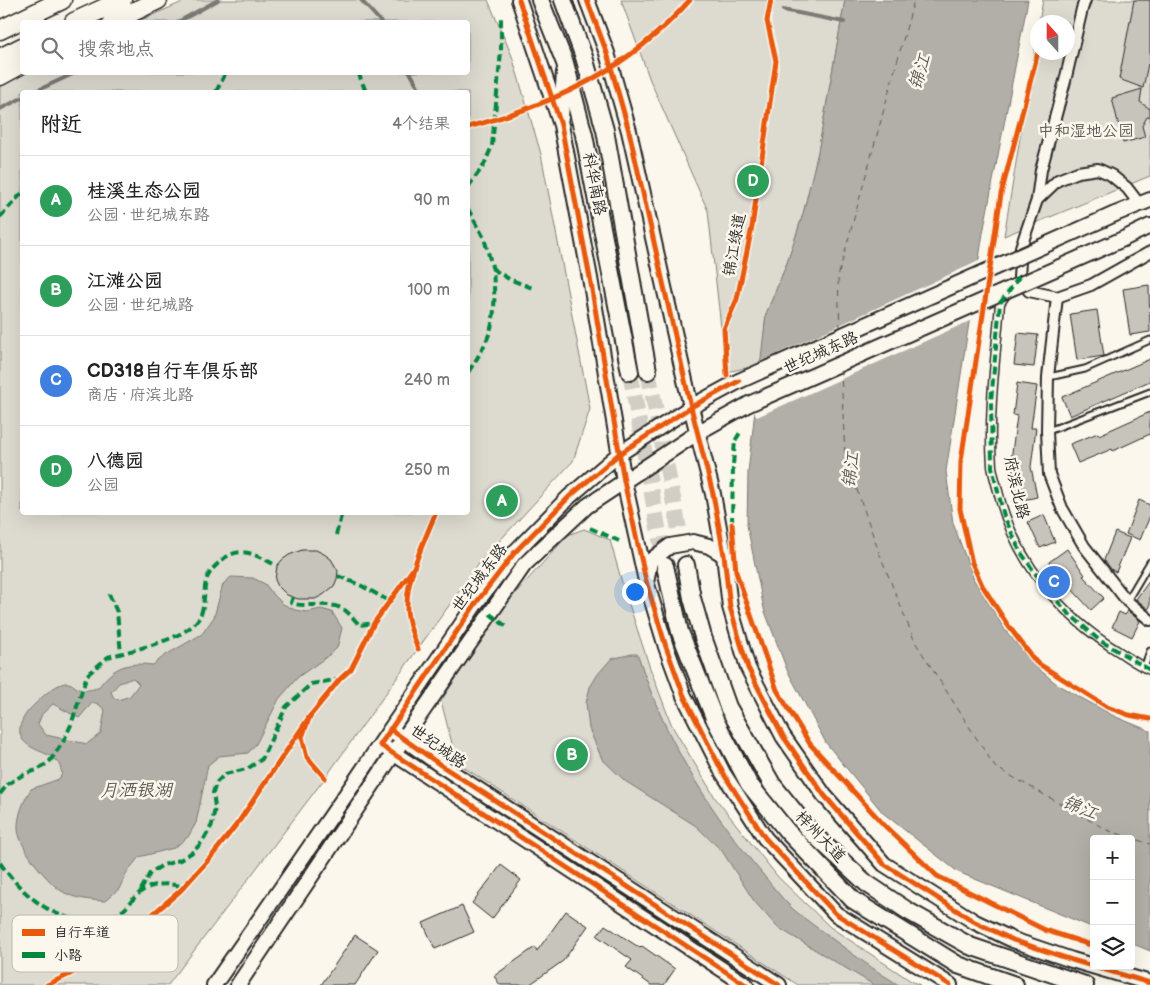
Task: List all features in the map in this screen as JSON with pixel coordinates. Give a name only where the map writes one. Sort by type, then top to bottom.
[{"type":"highway","points":[[0,21],[55,0]]},
{"type":"highway","points":[[21,20],[62,0]]},
{"type":"highway","points":[[78,20],[122,0]]},
{"type":"highway","points":[[116,20],[158,0]]},
{"type":"highway","name":"科华南路","points":[[540,0],[565,63],[584,134],[630,372]]},
{"type":"highway","name":"科华南路","points":[[562,0],[584,57],[605,130],[648,371]]},
{"type":"highway","points":[[0,30],[20,20]]},
{"type":"highway","points":[[0,58],[20,48]]},
{"type":"highway","points":[[0,76],[20,65]]},
{"type":"highway","name":"梓州大道","points":[[686,565],[692,598],[703,637],[728,707],[772,784],[810,831],[866,883],[908,911],[962,942],[1025,966],[1085,985]]},
{"type":"highway","name":"梓州大道","points":[[665,566],[680,632],[715,720],[749,784],[787,831],[852,900],[958,965],[1015,985]]},
{"type":"main road","points":[[519,0],[561,126],[590,278],[624,481],[646,581],[666,647],[684,696],[723,773],[765,838],[836,914],[950,985]]},
{"type":"main road","points":[[587,0],[607,53],[630,131],[691,407],[713,494],[724,555],[730,607],[748,668],[783,736],[824,795],[884,864],[975,922],[1013,940],[1150,983]]},
{"type":"main road","points":[[561,126],[565,63]]},
{"type":"main road","name":"世纪城东路","points":[[390,729],[476,603],[515,552],[569,497],[619,454],[691,407],[739,381],[1145,202]]},
{"type":"main road","name":"世纪城东路","points":[[394,753],[524,565],[587,506],[697,433],[749,404],[1150,226]]},
{"type":"main road","points":[[646,581],[650,561],[670,546],[693,542],[709,546],[724,555]]},
{"type":"main road","name":"世纪城路","points":[[214,985],[390,729],[442,766],[779,985]]},
{"type":"main road","name":"世纪城路","points":[[380,745],[746,985]]},
{"type":"main road","name":"世纪城路","points":[[238,985],[394,753]]},
{"type":"street","points":[[1085,0],[1041,170],[1037,200],[1021,247],[1019,277],[1029,290],[1057,297],[1091,285],[1150,252]]},
{"type":"street","points":[[1037,200],[1058,180],[1078,172],[1098,169],[1111,175],[1145,202]]},
{"type":"street","name":"府滨北路","points":[[1019,277],[1000,303],[991,402],[992,467],[1004,516],[1020,551],[1042,583],[1066,612],[1099,640],[1147,669]]},
{"type":"street","points":[[1057,297],[1048,377],[1047,431],[1049,474],[1062,508],[1084,546],[1127,601],[1150,620]]},
{"type":"lane","points":[[1048,377],[1085,369],[1150,340]]},
{"type":"lane","points":[[1047,431],[1150,392]]},
{"type":"lane","points":[[1127,601],[1150,562]]},
{"type":"lane","points":[[1147,669],[1150,652]]},
{"type":"green space","points":[[187,0],[488,0],[512,56],[541,154],[590,409],[573,461],[481,561],[325,778],[178,972],[178,915],[12,915],[12,972],[178,972],[168,985],[0,985],[0,85],[21,75],[470,75],[470,20],[142,20]]},
{"type":"green space","points":[[621,0],[845,0],[818,152],[803,214],[787,263],[766,314],[761,365],[726,372],[708,211],[650,80]]},
{"type":"green space","name":"中和湿地公园","points":[[1043,0],[1150,0],[1150,176],[1004,236],[1033,60],[1075,60],[1075,15],[1040,15]]},
{"type":"green space","points":[[584,529],[610,540],[650,668],[672,726],[716,799],[778,877],[830,927],[911,981],[920,985],[798,985],[457,763],[441,701],[502,608],[568,535]]},
{"type":"water","name":"锦江","points":[[845,0],[1028,0],[983,233],[946,471],[953,523],[974,580],[1005,630],[1034,665],[1058,685],[1114,716],[1150,731],[1150,951],[1135,945],[1135,835],[1090,835],[1090,926],[958,872],[883,813],[826,743],[787,670],[764,609],[747,525],[748,472],[766,314],[787,263],[803,214],[818,152]]},
{"type":"water","name":"月洒银湖","points":[[231,577],[253,578],[265,584],[283,604],[295,610],[307,612],[321,609],[332,612],[342,628],[337,648],[298,677],[279,699],[256,744],[248,753],[219,756],[208,765],[196,823],[188,837],[174,848],[139,857],[127,872],[119,889],[105,901],[81,899],[65,893],[54,885],[28,854],[18,830],[20,814],[31,789],[59,779],[62,774],[59,765],[54,759],[26,744],[20,733],[22,721],[34,705],[48,692],[61,684],[71,684],[83,690],[98,688],[116,670],[128,665],[153,665],[164,656],[202,634],[214,617],[223,584]],"holes":[[[133,678],[139,684],[130,696],[118,700],[114,698],[111,692],[119,683]],[[92,703],[97,703],[105,710],[101,733],[87,744],[46,735],[38,724],[42,714],[53,704],[79,718]]]},
{"type":"water","points":[[637,654],[639,658],[660,714],[687,767],[718,817],[755,865],[794,910],[864,962],[899,985],[874,985],[777,927],[754,901],[722,851],[696,826],[625,781],[602,759],[589,729],[586,703],[590,687],[611,659]]},
{"type":"pier","points":[[981,260],[972,320],[757,417],[752,408],[759,362]]},
{"type":"building","points":[[1134,0],[1150,0],[1150,64],[1148,64],[1143,88],[1119,79]]},
{"type":"building","points":[[1142,89],[1140,102],[1150,109],[1150,116],[1147,117],[1142,126],[1145,137],[1123,143],[1112,98]]},
{"type":"building","points":[[1149,285],[1150,332],[1130,335],[1123,289]]},
{"type":"building","points":[[1097,310],[1104,356],[1077,360],[1070,314]]},
{"type":"building","points":[[1018,333],[1038,335],[1034,367],[1014,365]]},
{"type":"building","points":[[1150,359],[1150,381],[1070,416],[1062,397]]},
{"type":"building","points":[[1017,383],[1037,386],[1031,428],[1036,428],[1031,467],[1037,497],[1019,501],[1011,460],[1017,416],[1013,415]]},
{"type":"building","points":[[1150,412],[1150,434],[1113,451],[1112,449],[1078,463],[1070,444],[1098,433],[1099,435]]},
{"type":"building","points":[[1139,500],[1150,505],[1150,516],[1140,540],[1126,534]]},
{"type":"building","points":[[1044,515],[1055,542],[1040,548],[1028,522]]},
{"type":"building","points":[[1115,532],[1130,538],[1116,572],[1104,560]]},
{"type":"building","points":[[1067,549],[1085,575],[1083,576],[1104,598],[1091,610],[1069,586],[1067,588],[1049,562]]},
{"type":"building","points":[[302,550],[316,550],[324,554],[331,559],[338,571],[334,586],[315,599],[298,599],[287,595],[275,580],[277,566],[282,560]]},
{"type":"building","points":[[1150,580],[1150,607],[1148,609],[1136,599]]},
{"type":"building","points":[[1128,611],[1140,621],[1132,637],[1112,627],[1119,612],[1125,615]]},
{"type":"building","points":[[501,865],[521,880],[492,919],[472,903]]},
{"type":"building","points":[[462,906],[474,932],[435,949],[423,923]]},
{"type":"building","points":[[566,911],[588,926],[563,961],[529,985],[500,985],[494,976],[535,947],[537,951]]},
{"type":"building","points":[[605,925],[640,948],[642,946],[675,969],[664,985],[651,985],[626,967],[632,960],[597,936]]},
{"type":"building","points":[[355,935],[378,950],[355,985],[321,985]]},
{"type":"waterway","points":[[182,20],[218,0]]},
{"type":"waterway","points":[[361,0],[379,20]]},
{"type":"waterway","points":[[783,10],[844,22]]},
{"type":"waterway","points":[[38,90],[71,75]]},
{"type":"waterway","points":[[412,75],[420,90]]},
{"type":"waterway","points":[[0,109],[20,99]]},
{"type":"ferry route","points":[[840,329],[838,277],[914,0]]},
{"type":"ferry route","points":[[840,343],[841,356]]},
{"type":"ferry route","points":[[841,370],[845,456],[880,555],[915,642],[995,767],[1107,830],[1150,844]]},
{"type":"tunnel","points":[[648,371],[686,565]]},
{"type":"tunnel","points":[[630,372],[665,566]]},
{"type":"marked path","points":[[470,184],[484,165],[492,146],[501,51],[501,16]]},
{"type":"marked path","points":[[217,90],[224,75]]},
{"type":"marked path","points":[[359,75],[365,90]]},
{"type":"marked path","points":[[0,217],[20,195]]},
{"type":"marked path","points":[[470,213],[484,238],[493,270]]},
{"type":"marked path","points":[[470,369],[484,346],[492,323],[494,312],[493,269],[509,279],[535,289]]},
{"type":"marked path","points":[[1019,277],[1000,303],[991,402],[992,467],[1004,516],[1020,551],[1042,583],[1066,611],[1099,640],[1150,670]]},
{"type":"marked path","points":[[732,524],[735,441],[741,431]]},
{"type":"marked path","points":[[336,535],[341,515]]},
{"type":"marked path","points":[[590,528],[619,541]]},
{"type":"marked path","points":[[0,794],[8,784],[26,773],[38,770],[50,761],[63,742],[71,725],[87,675],[108,657],[167,640],[189,629],[196,622],[202,612],[207,578],[213,568],[222,560],[229,555],[243,552],[256,555],[277,566]]},
{"type":"marked path","points":[[338,576],[362,586],[389,601]]},
{"type":"marked path","points":[[109,594],[117,612],[121,654]]},
{"type":"marked path","points":[[293,597],[291,603],[340,607],[360,625],[374,623]]},
{"type":"marked path","points":[[490,614],[507,627]]},
{"type":"marked path","points":[[141,890],[150,873],[163,865],[180,860],[194,851],[203,841],[212,825],[215,807],[213,793],[216,783],[225,774],[247,769],[262,759],[286,707],[311,684],[340,679]]},
{"type":"marked path","points":[[0,863],[30,896],[41,905],[61,915]]},
{"type":"marked path","points":[[114,915],[126,908],[140,892],[151,886],[171,884],[184,887]]},
{"type":"cycle path","points":[[519,0],[561,125],[590,278],[624,481],[646,581],[666,647],[684,696],[723,773],[765,838],[836,914],[950,985]]},
{"type":"cycle path","points":[[587,0],[607,53],[629,131],[691,407],[713,494],[724,555],[730,607],[748,668],[783,736],[824,795],[884,864],[975,922],[1013,940],[1150,983]]},
{"type":"cycle path","points":[[470,126],[531,107],[589,81],[642,46],[690,0]]},
{"type":"cycle path","name":"锦江绿道","points":[[727,375],[724,329],[737,299],[752,227],[776,61],[767,21],[771,0]]},
{"type":"cycle path","points":[[1036,60],[1001,194],[961,461],[960,509],[972,563],[982,585],[1007,624],[1036,662],[1107,707],[1129,715],[1150,719]]},
{"type":"cycle path","points":[[739,381],[691,407],[619,454],[569,497],[515,552],[476,603],[380,745],[746,985]]},
{"type":"cycle path","points":[[418,649],[408,616],[408,593],[417,558],[435,515]]},
{"type":"cycle path","points":[[732,524],[736,572],[777,690],[810,744],[885,826],[937,876],[1045,930],[1090,945]]},
{"type":"cycle path","points":[[325,778],[307,757],[302,737],[310,716],[340,679],[351,669],[374,623],[413,569]]},
{"type":"cycle path","points":[[152,915],[180,891],[211,857],[240,820],[310,716]]},
{"type":"cycle path","points":[[390,729],[442,766],[779,985]]},
{"type":"cycle path","points":[[47,985],[73,972]]},
{"type":"place","name":"八德园","points":[[753,181]]},
{"type":"place","name":"桂溪生态公园","points":[[502,501]]},
{"type":"place","name":"CD318自行车俱乐部","points":[[1054,582]]},
{"type":"place","name":"江滩公园","points":[[572,755]]}]
